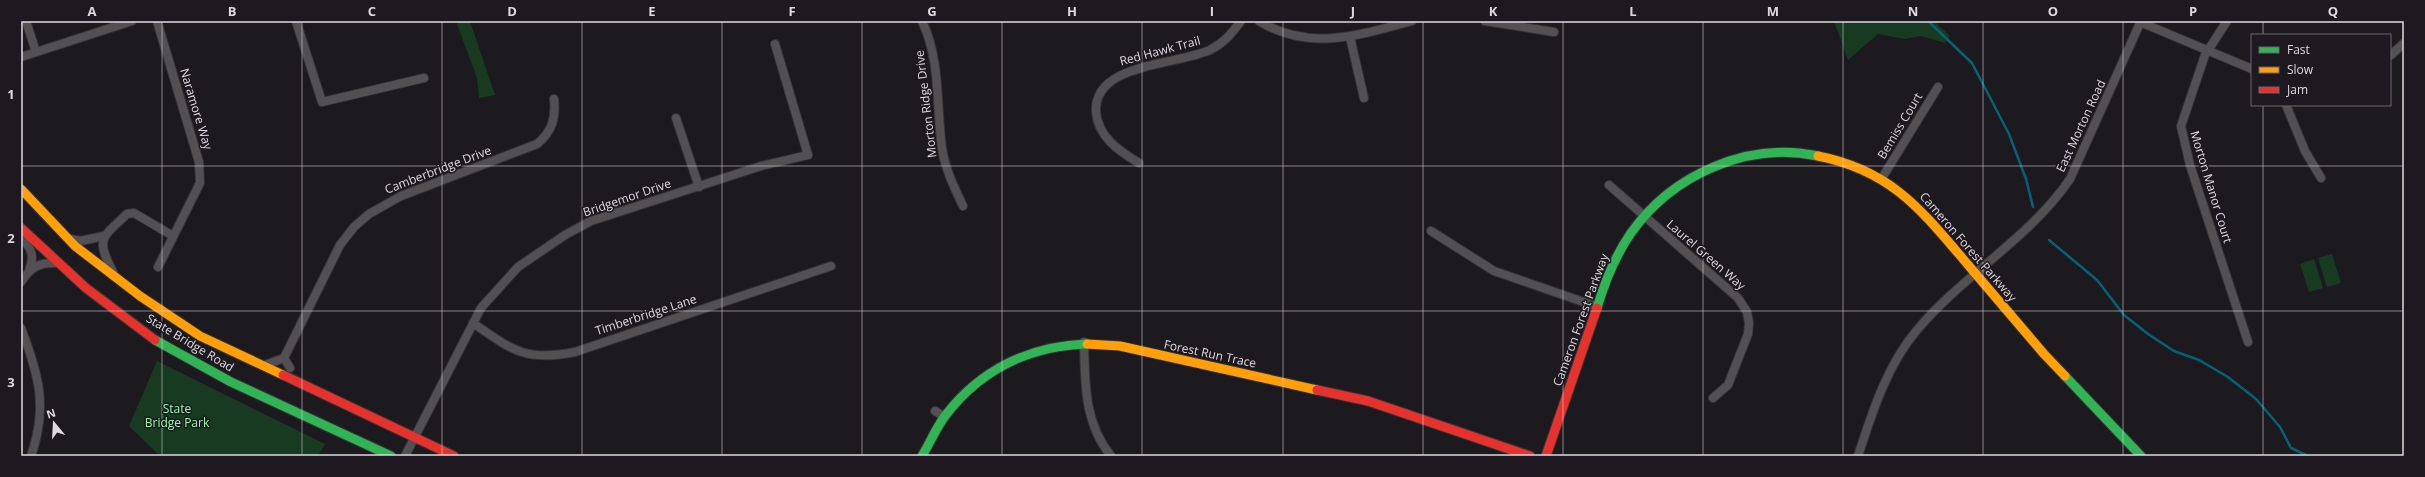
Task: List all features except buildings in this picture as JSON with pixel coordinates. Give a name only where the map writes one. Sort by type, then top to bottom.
[{"type":"main road","name":"Cameron Forest Parkway","points":[[1546,456],[1617,255],[1644,216],[1669,192],[1696,174],[1726,161],[1757,154],[1790,151],[1822,155],[1853,164],[1882,178],[1920,208],[2044,354],[2129,441],[2141,456]]},
{"type":"main road","name":"State Bridge Road","points":[[21,189],[68,238],[116,278],[200,336],[454,456]]},
{"type":"main road","name":"State Bridge Road","points":[[21,228],[57,263],[100,300],[151,336],[209,371],[391,456]]},
{"type":"main road","name":"Forest Run Trace","points":[[922,456],[945,417],[972,385],[1006,362],[1045,347],[1084,342],[1120,346],[1368,401],[1530,456]]},
{"type":"main road","name":"State Bridge Road","points":[[290,368],[295,374],[351,400],[366,414]]},
{"type":"street","points":[[26,21],[36,52]]},
{"type":"street","points":[[21,57],[132,21]]},
{"type":"street","name":"Naramore Way","points":[[157,21],[200,162],[200,183],[158,267]]},
{"type":"street","points":[[296,21],[322,102],[424,78]]},
{"type":"street","name":"Morton Ridge Drive","points":[[922,21],[931,39],[937,70],[942,149],[949,176],[963,206]]},
{"type":"street","name":"Red Hawk Trail","points":[[1139,163],[1121,152],[1100,130],[1096,106],[1098,95],[1107,83],[1118,75],[1190,58],[1211,49],[1227,39],[1241,21]]},
{"type":"street","points":[[1259,21],[1301,38],[1350,37],[1412,21]]},
{"type":"street","points":[[1486,21],[1554,32]]},
{"type":"street","name":"Morton Manor Court","points":[[2227,21],[2207,50],[2180,126],[2190,165],[2248,342]]},
{"type":"street","points":[[2140,22],[2251,69]]},
{"type":"street","name":"East Morton Road","points":[[1858,456],[1879,397],[1895,362],[1916,331],[1938,306],[2035,222],[2056,200],[2070,179],[2140,22]]},
{"type":"street","points":[[1350,37],[1364,98]]},
{"type":"street","points":[[2391,55],[2404,43]]},
{"type":"street","name":"Bridgemor Drive","points":[[405,456],[481,308],[518,267],[565,235],[591,221],[761,166],[808,155],[775,44]]},
{"type":"street","name":"Bemiss Court","points":[[1882,178],[1938,87]]},
{"type":"street","name":"Camberbridge Drive","points":[[284,358],[340,245],[354,227],[369,214],[401,196],[537,144],[546,136],[551,128],[556,114],[554,99]]},
{"type":"street","points":[[2286,106],[2305,151],[2321,178]]},
{"type":"street","points":[[676,118],[699,186]]},
{"type":"street","name":"Laurel Green Way","points":[[1609,185],[1738,298],[1747,312],[1749,323],[1748,334],[1728,385],[1713,398]]},
{"type":"street","points":[[116,278],[106,258],[101,242],[104,236],[127,214],[134,213],[173,236]]},
{"type":"street","points":[[1431,231],[1494,271],[1598,307]]},
{"type":"street","points":[[68,238],[80,241],[104,236]]},
{"type":"street","points":[[21,238],[30,248],[33,261],[29,271],[21,282]]},
{"type":"street","points":[[29,271],[40,264],[57,263]]},
{"type":"street","name":"Timberbridge Lane","points":[[473,323],[505,345],[529,355],[555,356],[575,352],[831,266]]},
{"type":"street","points":[[21,328],[36,371],[40,395],[37,439],[31,456]]},
{"type":"street","points":[[1084,342],[1087,408],[1094,429],[1111,456]]},
{"type":"street","points":[[262,366],[284,358],[290,368]]},
{"type":"street","points":[[935,411],[945,417]]},
{"type":"green space","points":[[456,21],[470,21],[495,95],[479,98],[477,78]]},
{"type":"green space","points":[[1834,21],[1934,21],[1950,36],[1945,43],[1921,36],[1905,39],[1878,34],[1848,60]]},
{"type":"green space","points":[[2332,254],[2341,283],[2327,287],[2318,258]]},
{"type":"green space","points":[[2314,259],[2323,288],[2309,292],[2300,264]]},
{"type":"green space","name":"State Bridge Park","points":[[157,361],[325,444],[318,456],[160,456],[129,426]]},
{"type":"waterway","points":[[1928,21],[1972,63],[2009,134],[2026,179],[2033,207]]},
{"type":"waterway","points":[[2049,240],[2097,280],[2124,315],[2148,334],[2174,351],[2199,360],[2228,377],[2256,399],[2280,427],[2291,448],[2308,456]]},
{"type":"traffic: fast","points":[[1597,308],[1611,269],[1631,233],[1648,212],[1668,194],[1689,179],[1713,167],[1738,158],[1765,154],[1791,153],[1818,156]]},
{"type":"traffic: fast","points":[[155,340],[231,382],[391,456]]},
{"type":"traffic: fast","points":[[922,456],[945,416],[959,400],[990,374],[1007,364],[1045,350],[1087,344]]},
{"type":"traffic: fast","points":[[2065,376],[2141,456]]},
{"type":"traffic: slow","points":[[1818,156],[1844,163],[1867,172],[1904,196],[1936,228],[2044,354],[2065,376]]},
{"type":"traffic: slow","points":[[21,189],[75,246],[140,296],[200,336],[283,375]]},
{"type":"traffic: slow","points":[[1087,344],[1120,346],[1317,390]]},
{"type":"traffic: jam","points":[[21,228],[86,288],[155,340]]},
{"type":"traffic: jam","points":[[1546,456],[1597,308]]},
{"type":"traffic: jam","points":[[283,375],[454,456]]},
{"type":"traffic: jam","points":[[1317,390],[1368,401],[1530,456]]}]
